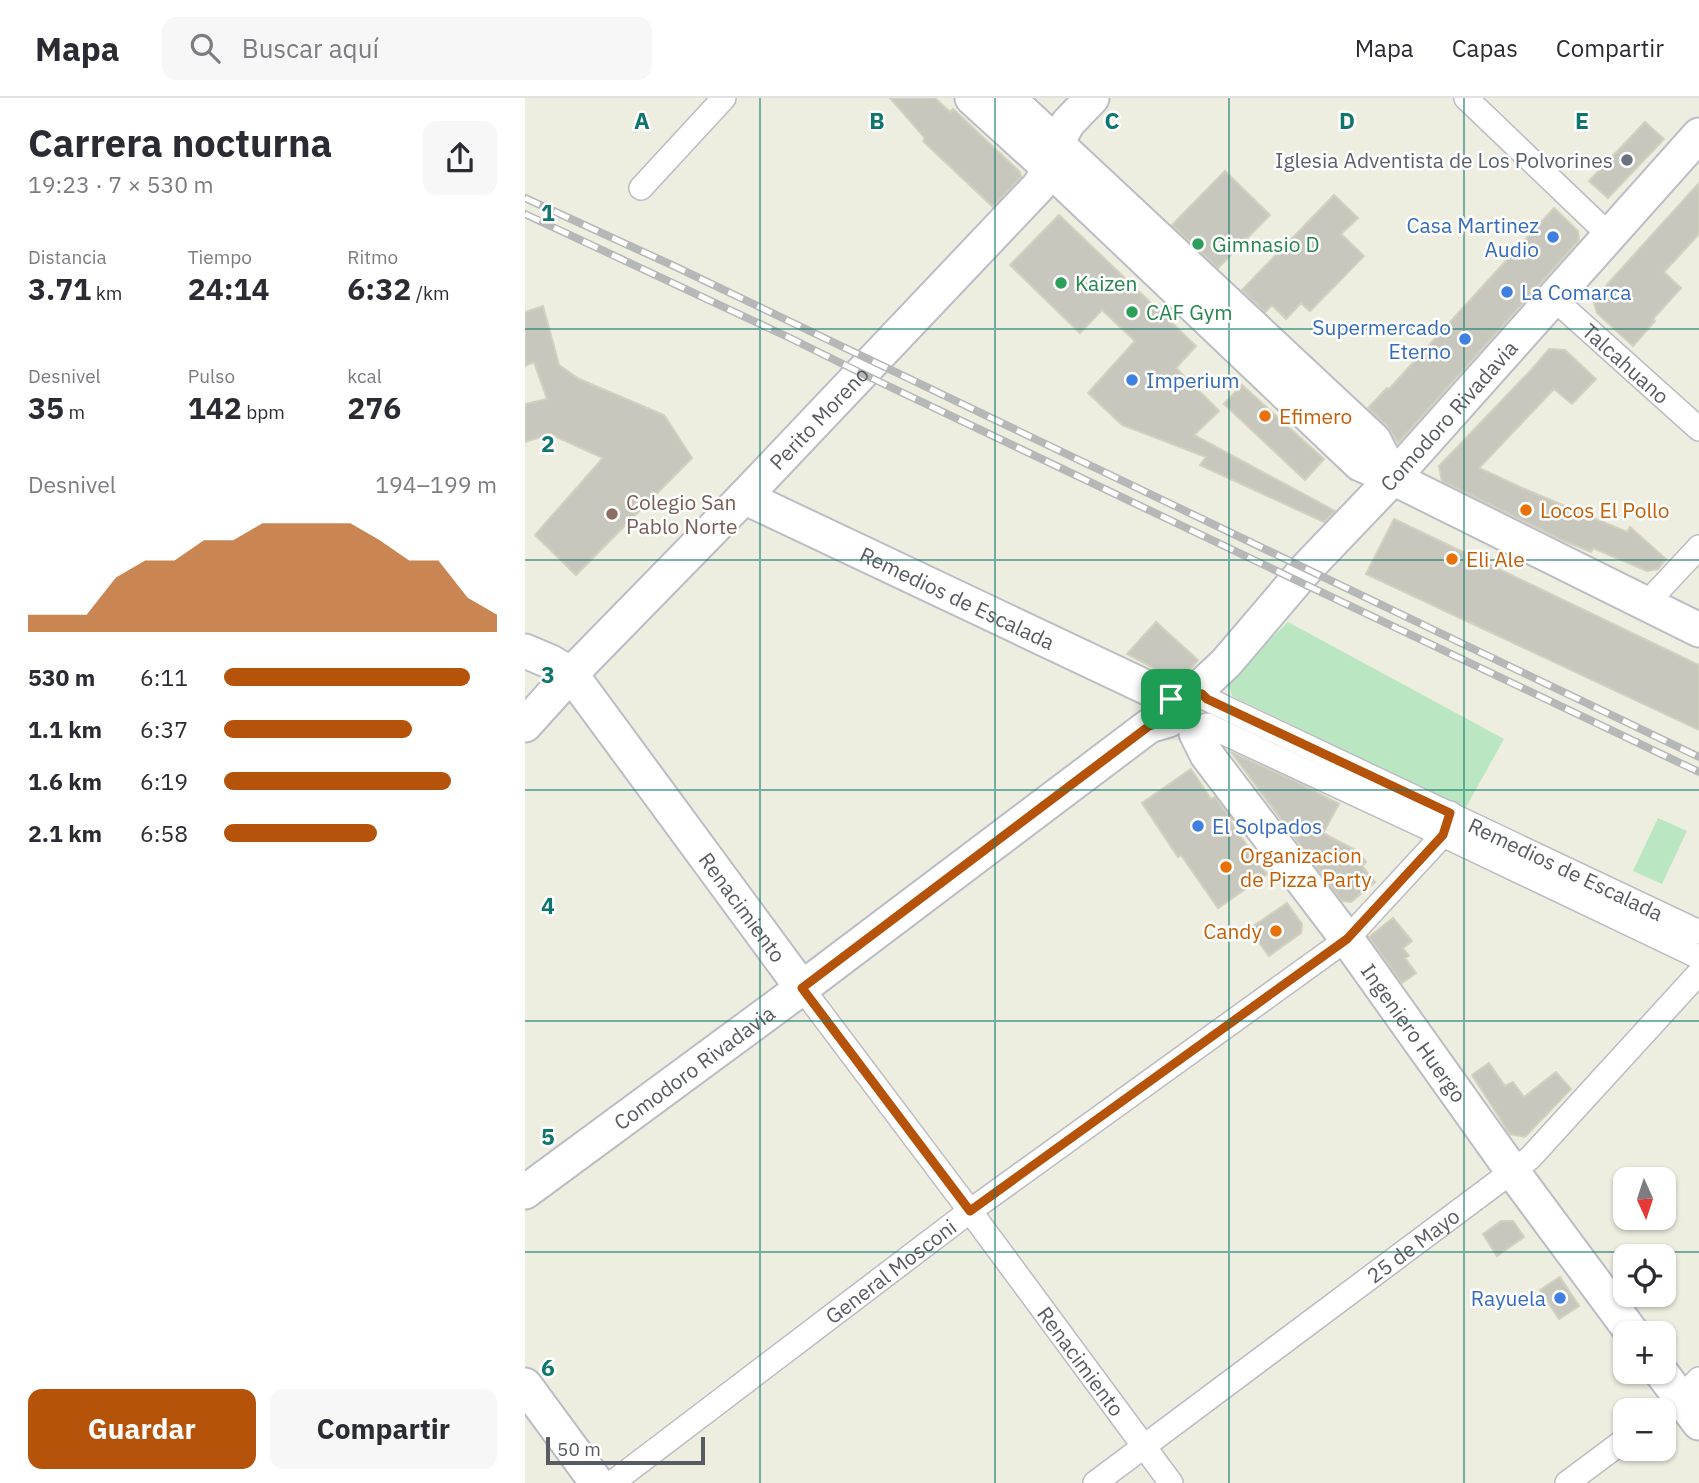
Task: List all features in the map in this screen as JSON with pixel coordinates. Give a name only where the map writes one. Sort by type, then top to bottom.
[{"type":"street","points":[[641,188],[724,98]]},
{"type":"street","points":[[972,98],[1053,156],[1374,440],[1393,478],[1699,630]]},
{"type":"street","points":[[1008,98],[1053,156]]},
{"type":"street","name":"Perito Moreno","points":[[525,725],[1028,196],[1053,156],[1068,123],[1092,98]]},
{"type":"street","points":[[1466,98],[1609,235]]},
{"type":"street","name":"Comodoro Rivadavia","points":[[525,1192],[802,988],[1149,726],[1191,711],[1226,663],[1306,569],[1393,478],[1699,135]]},
{"type":"street","name":"Talcahuano","points":[[1553,298],[1699,429]]},
{"type":"street","name":"Remedios de Escalada","points":[[744,497],[1191,711],[1699,932]]},
{"type":"street","points":[[1645,605],[1699,547]]},
{"type":"street","name":"Renacimiento","points":[[525,651],[571,674],[1171,1483]]},
{"type":"street","name":"Ingeniero Huergo","points":[[1191,711],[1207,755],[1347,939],[1623,1321]]},
{"type":"street","name":"Remedios de Escalada","points":[[1446,824],[1699,957]]},
{"type":"street","name":"General Mosconi","points":[[612,1483],[970,1211],[1347,939],[1446,824]]},
{"type":"street","name":"25 de Mayo","points":[[1095,1483],[1530,1158],[1699,973]]},
{"type":"street","points":[[1671,1384],[1686,1403]]},
{"type":"street","points":[[525,1385],[597,1483]]},
{"type":"street","points":[[1567,1483],[1613,1449]]},
{"type":"green space","points":[[1288,622],[1504,739],[1465,809],[1232,696],[1228,680]]},
{"type":"green space","points":[[1658,818],[1687,831],[1662,884],[1633,871]]},
{"type":"building","points":[[890,98],[935,98],[950,112],[953,109],[1020,172],[1021,177],[993,207],[923,141],[925,138]]},
{"type":"building","name":"Iglesia Adventista de Los Polvorines","points":[[1645,122],[1664,139],[1608,198],[1589,181]]},
{"type":"building","points":[[1225,171],[1270,215],[1218,268],[1172,225]]},
{"type":"building","points":[[1699,183],[1699,234],[1664,272],[1681,288],[1633,346],[1597,313],[1593,300]]},
{"type":"building","points":[[1334,195],[1358,218],[1341,234],[1364,256],[1310,311],[1301,303],[1286,319],[1272,305],[1265,312],[1242,290]]},
{"type":"building","points":[[1554,208],[1578,231],[1579,240],[1398,443],[1387,426],[1368,408],[1389,389]]},
{"type":"building","points":[[1059,215],[1196,346],[1176,368],[1219,411],[1194,435],[1335,511],[1324,522],[1200,465],[1206,457],[1122,425],[1088,393],[1135,341],[1102,310],[1080,333],[1010,265]]},
{"type":"building","name":"Colegio San Pablo Norte","points":[[543,306],[559,365],[579,379],[664,415],[692,458],[576,575],[535,535],[603,458],[550,434],[525,442],[525,404],[547,399],[534,362],[525,366],[525,312]]},
{"type":"building","points":[[1549,349],[1565,350],[1596,379],[1572,404],[1554,389],[1479,468],[1627,532],[1630,527],[1666,559],[1658,569],[1647,571],[1593,548],[1591,552],[1442,481],[1439,466]]},
{"type":"building","points":[[1242,385],[1324,459],[1305,480],[1224,404]]},
{"type":"building","points":[[1394,519],[1699,665],[1699,730],[1366,574]]},
{"type":"building","points":[[1156,622],[1198,660],[1187,673],[1174,679],[1127,654]]},
{"type":"building","points":[[1231,752],[1339,804],[1323,833],[1357,851],[1366,862],[1362,866],[1375,882],[1351,902],[1342,901]]},
{"type":"building","points":[[1191,769],[1211,799],[1215,797],[1232,820],[1230,821],[1267,874],[1218,908],[1181,855],[1178,857],[1142,803]]},
{"type":"building","name":"Candy","points":[[1287,903],[1302,924],[1301,933],[1269,956],[1249,929]]},
{"type":"building","points":[[1393,918],[1412,941],[1403,948],[1409,956],[1405,958],[1416,973],[1402,983],[1369,937]]},
{"type":"building","points":[[1489,1063],[1505,1086],[1513,1082],[1524,1097],[1556,1072],[1571,1089],[1525,1137],[1510,1134],[1472,1075]]},
{"type":"building","points":[[1501,1221],[1513,1221],[1524,1237],[1497,1256],[1483,1234]]},
{"type":"building","name":"Rayuela","points":[[1560,1277],[1579,1306],[1559,1319],[1540,1290]]},
{"type":"railway","points":[[525,198],[674,266],[1699,757]]},
{"type":"railway","points":[[525,214],[1699,772]]},
{"type":"place","name":"Iglesia Adventista de Los Polvorines","points":[[1627,160]]},
{"type":"place","name":"Casa Martinez Audio","points":[[1553,237]]},
{"type":"place","name":"Gimnasio D","points":[[1198,244]]},
{"type":"place","name":"Kaizen","points":[[1061,283]]},
{"type":"place","name":"La Comarca","points":[[1507,292]]},
{"type":"place","name":"CAF Gym","points":[[1132,312]]},
{"type":"place","name":"Supermercado Eterno","points":[[1465,339]]},
{"type":"place","name":"Imperium","points":[[1132,380]]},
{"type":"place","name":"Efimero","points":[[1265,416]]},
{"type":"place","name":"Locos El Pollo","points":[[1526,510]]},
{"type":"place","name":"Colegio San Pablo Norte","points":[[612,514]]},
{"type":"place","name":"Eli Ale","points":[[1452,559]]},
{"type":"place","name":"El Solpados","points":[[1198,826]]},
{"type":"place","name":"Organizacion de Pizza Party","points":[[1226,867]]},
{"type":"place","name":"Candy","points":[[1276,931]]},
{"type":"place","name":"Rayuela","points":[[1560,1298]]},
{"type":"route","points":[[1182,691],[1196,691],[1250,720],[1450,813],[1443,835],[1347,939],[970,1211],[802,988],[1149,726],[1169,720],[1167,713],[1171,699],[1182,691]]}]
